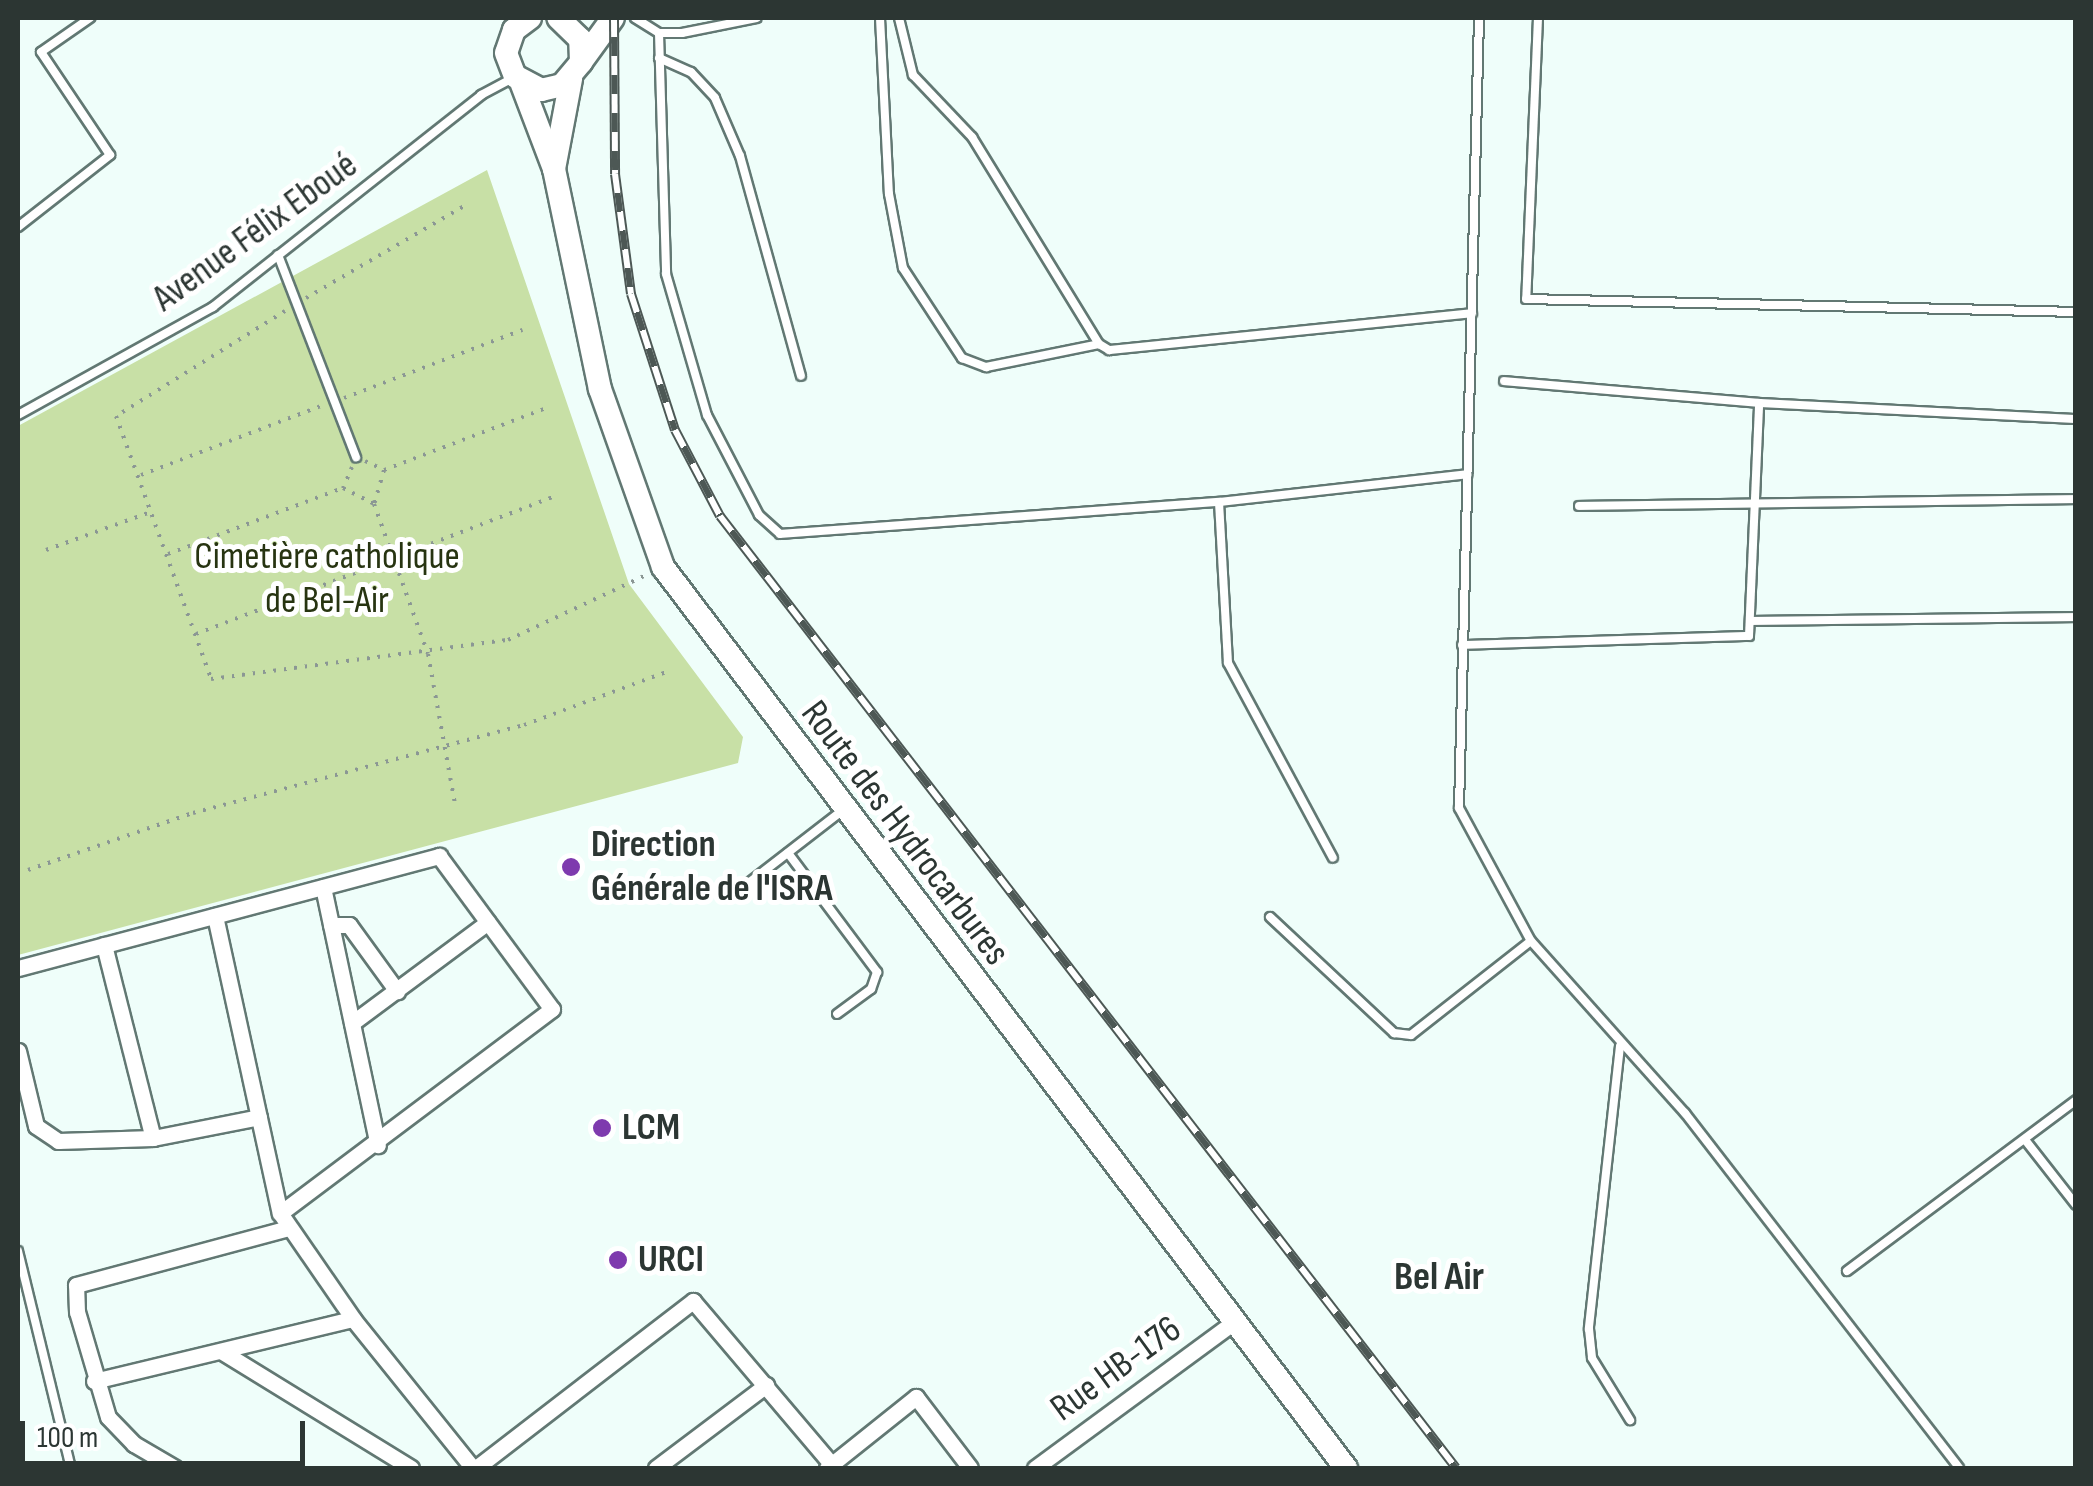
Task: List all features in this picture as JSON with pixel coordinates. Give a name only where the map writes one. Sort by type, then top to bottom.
[{"type":"street","points":[[558,18],[580,40],[576,70]]},
{"type":"street","points":[[518,79],[541,90],[576,70],[613,18]]},
{"type":"street","name":"Route des Hydrocarbures","points":[[517,22],[506,53],[554,169],[600,390],[663,566],[1346,1468]]},
{"type":"street","name":"Route des Hydrocarbures","points":[[554,169],[576,70]]},
{"type":"street","points":[[18,968],[439,856],[552,1009],[284,1221],[81,1280],[74,1293],[94,1381],[108,1417],[134,1444],[175,1468]]},
{"type":"street","points":[[323,887],[378,1144]]},
{"type":"street","points":[[215,916],[284,1221],[354,1319],[474,1468],[693,1301],[830,1467],[916,1398],[970,1468]]},
{"type":"street","points":[[352,1023],[488,922]]},
{"type":"street","points":[[331,925],[349,924],[397,991]]},
{"type":"street","points":[[104,945],[152,1138]]},
{"type":"street","points":[[18,1051],[44,1137],[152,1138],[259,1116]]},
{"type":"street","points":[[94,1381],[354,1319]]},
{"type":"street","name":"Rue HB-176","points":[[1035,1468],[1234,1322]]},
{"type":"street","points":[[221,1351],[411,1468]]},
{"type":"street","points":[[656,1468],[766,1385]]},
{"type":"lane","points":[[18,227],[110,155],[41,52],[90,18]]},
{"type":"lane","points":[[635,18],[659,33],[724,29],[757,18]]},
{"type":"lane","points":[[880,18],[889,194],[903,268],[962,358],[986,368],[1099,344],[1119,350],[1472,312]]},
{"type":"lane","points":[[898,18],[913,75],[972,136],[1099,344]]},
{"type":"lane","points":[[1479,18],[1460,808],[1532,941],[1762,1208],[1960,1468]]},
{"type":"lane","points":[[1538,18],[1526,299],[2076,312]]},
{"type":"lane","points":[[659,33],[666,274],[707,415],[772,529],[806,536],[1219,502],[1467,474]]},
{"type":"lane","points":[[659,58],[690,72],[714,98],[740,156],[801,376]]},
{"type":"lane","name":"Avenue Félix Eboué","points":[[18,415],[213,307],[480,95],[518,79]]},
{"type":"lane","points":[[278,255],[356,458]]},
{"type":"lane","points":[[1504,381],[1759,403],[2076,419]]},
{"type":"lane","points":[[1462,645],[1745,638],[1753,622],[1759,403]]},
{"type":"lane","points":[[1579,506],[2076,499]]},
{"type":"lane","points":[[1219,502],[1228,663],[1333,858]]},
{"type":"lane","points":[[1753,622],[2076,617]]},
{"type":"lane","points":[[746,884],[844,810]]},
{"type":"lane","points":[[788,852],[876,972],[871,989],[837,1014]]},
{"type":"lane","points":[[1270,917],[1394,1034],[1412,1035],[1532,941]]},
{"type":"lane","points":[[1620,1046],[1589,1329],[1592,1358],[1630,1420]]},
{"type":"lane","points":[[1847,1272],[2076,1100]]},
{"type":"lane","points":[[2026,1141],[2076,1204]]},
{"type":"lane","points":[[18,1251],[70,1468]]},
{"type":"path","points":[[466,205],[116,416],[211,679],[428,654],[508,640],[663,566]]},
{"type":"path","points":[[168,554],[344,488],[356,458],[384,470],[544,409]]},
{"type":"path","points":[[384,470],[374,504],[428,654],[454,804]]},
{"type":"path","points":[[344,488],[374,504]]},
{"type":"path","points":[[196,634],[396,560],[558,494]]},
{"type":"path","points":[[46,550],[153,512]]},
{"type":"path","points":[[28,870],[194,813],[524,725],[669,671]]},
{"type":"green space","name":"Cimetière catholique de Bel-Air","points":[[487,170],[629,584],[743,737],[738,763],[18,955],[18,426]]},
{"type":"railway","points":[[614,18],[615,174],[631,294],[675,430],[720,516],[1456,1468]]},
{"type":"place","name":"Direction Générale de l'ISRA","points":[[571,867]]},
{"type":"place","name":"LCM","points":[[602,1128]]},
{"type":"place","name":"URCI","points":[[618,1260]]},
{"type":"district","name":"Bel Air","points":[[1439,1277]]}]
